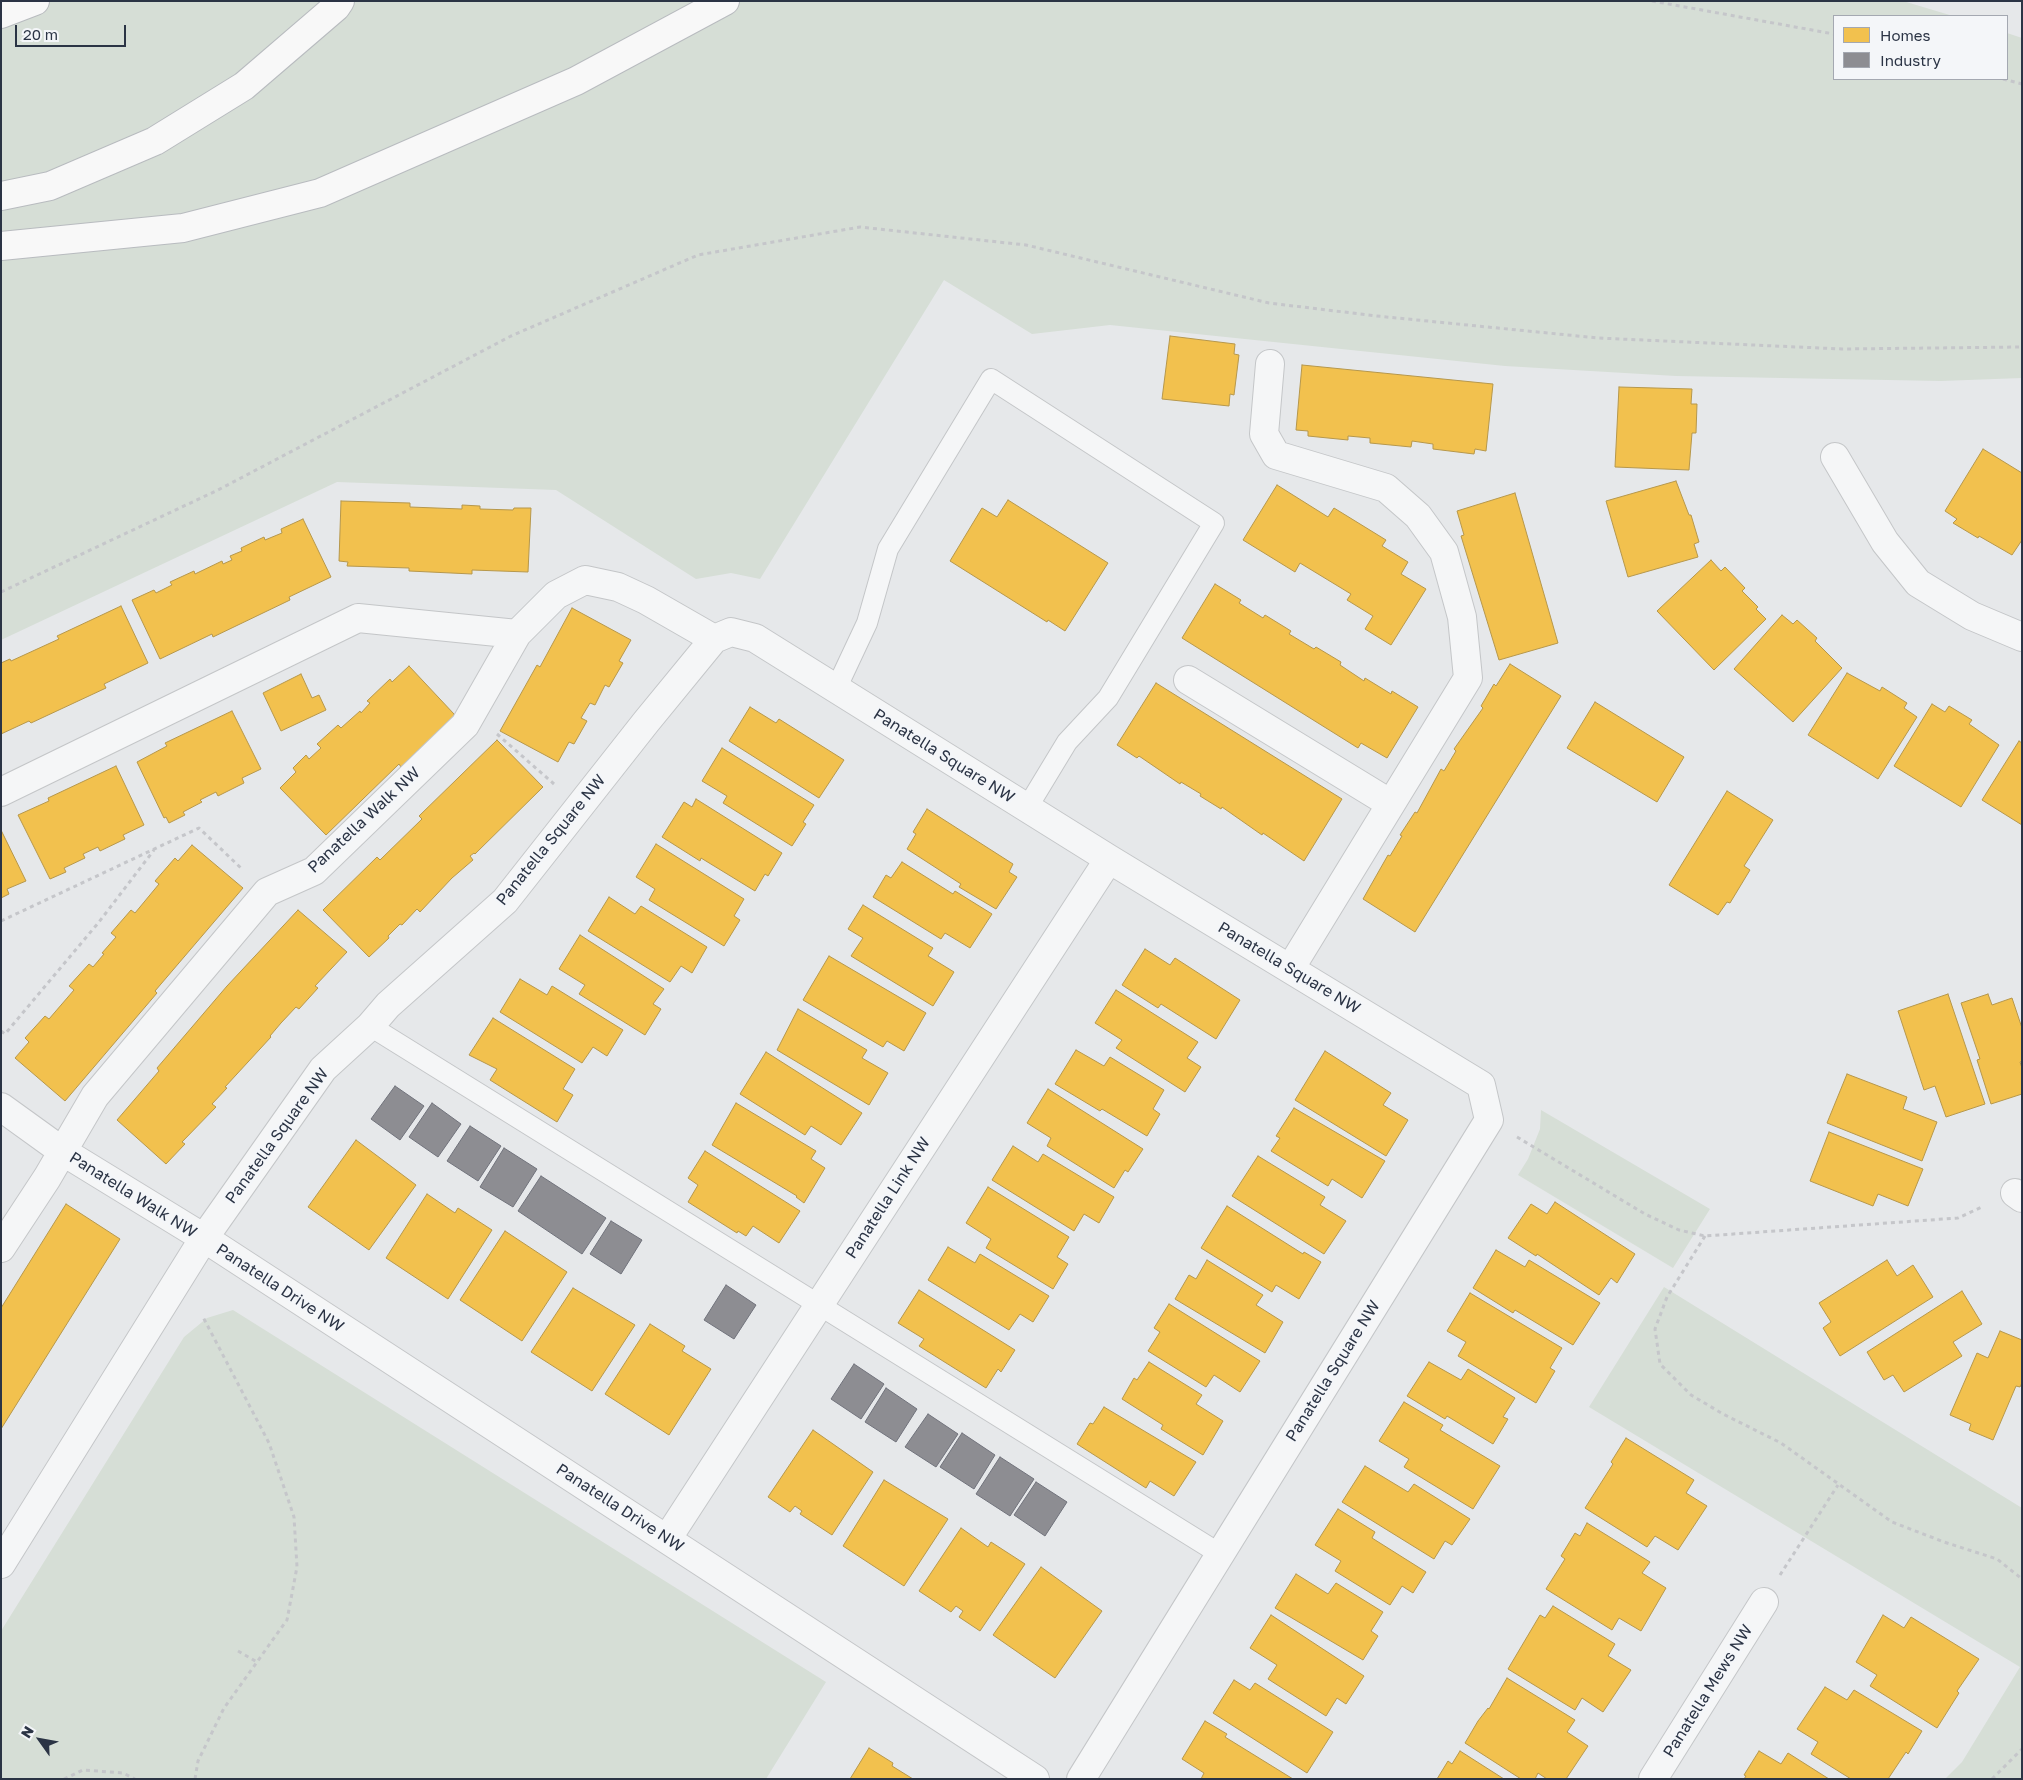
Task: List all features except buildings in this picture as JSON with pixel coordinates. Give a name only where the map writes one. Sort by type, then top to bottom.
[{"type":"highway","points":[[1,14],[35,1]]},
{"type":"highway","points":[[1,196],[50,186],[155,141],[244,86],[336,7],[340,1]]},
{"type":"highway","points":[[1,246],[183,228],[320,193],[576,80],[726,1]]},
{"type":"street","points":[[1270,364],[1264,434],[1276,455],[1386,488],[1418,516],[1444,552],[1462,617],[1468,678],[1290,969]]},
{"type":"street","points":[[1835,457],[1886,542],[1918,582],[1972,616],[2022,636]]},
{"type":"street","name":"Panatella Walk NW","points":[[1,1248],[47,1178],[95,1096],[266,892],[314,871],[465,725],[517,634],[556,595],[585,580],[618,587],[646,600],[714,640]]},
{"type":"street","points":[[1,792],[358,618],[517,634]]},
{"type":"street","name":"Panatella Square NW","points":[[1,1564],[204,1238],[323,1070],[370,1026],[388,1005],[505,901],[646,722],[714,640],[732,632],[755,638],[1109,859],[1481,1085],[1489,1120],[1081,1779]]},
{"type":"street","points":[[1188,680],[1391,804]]},
{"type":"street","name":"Panatella Link NW","points":[[667,1539],[1109,859]]},
{"type":"street","name":"Panatella Walk NW","points":[[1,1106],[62,1151],[204,1238]]},
{"type":"street","name":"Panatella Drive NW","points":[[204,1238],[1035,1779]]},
{"type":"street","name":"Panatella Mews NW","points":[[1653,1779],[1764,1602]]},
{"type":"lane","points":[[836,689],[867,623],[888,549],[991,379],[1214,523],[1108,698],[1067,742],[1027,808]]},
{"type":"lane","points":[[370,1026],[1220,1554]]},
{"type":"path","points":[[1652,1],[1833,34]]},
{"type":"path","points":[[2007,80],[2022,84]]},
{"type":"path","points":[[1,592],[218,490],[511,336],[698,255],[860,227],[1026,245],[1269,303],[1396,318],[1598,338],[1823,349],[2022,347]]},
{"type":"path","points":[[496,734],[559,788]]},
{"type":"path","points":[[1,921],[200,828],[242,869]]},
{"type":"path","points":[[1,1031],[5,1034],[99,922],[154,849]]},
{"type":"path","points":[[1489,1120],[1645,1214],[1679,1230],[1705,1236],[1958,1218],[2018,1196]]},
{"type":"path","points":[[1705,1236],[1668,1297],[1655,1329],[1660,1364],[1691,1395],[1722,1414],[1781,1443],[1892,1522],[1944,1542],[1997,1559],[2022,1579]]},
{"type":"path","points":[[195,1779],[198,1761],[224,1708],[287,1620],[297,1567],[294,1517],[269,1443],[203,1318]]},
{"type":"path","points":[[1764,1602],[1797,1547],[1838,1485]]},
{"type":"path","points":[[238,1651],[257,1662]]},
{"type":"path","points":[[1992,1779],[2022,1749]]},
{"type":"path","points":[[64,1779],[83,1770],[123,1773],[134,1779]]},
{"type":"shaded area","points":[[1,1],[1903,1],[1950,15],[1833,15],[1833,80],[2008,80],[2008,33],[2022,38],[2022,378],[1941,381],[1676,376],[1505,366],[1110,325],[1032,334],[944,280],[760,579],[731,573],[696,579],[556,490],[337,482],[1,640]]},
{"type":"shaded area","points":[[1541,1110],[1710,1209],[1673,1268],[1518,1175],[1528,1159],[1540,1129]]},
{"type":"shaded area","points":[[1664,1287],[2022,1508],[2022,1779],[1945,1779],[1962,1762],[2020,1667],[1589,1407]]},
{"type":"shaded area","points":[[233,1310],[826,1682],[766,1779],[1,1779],[1,1631],[184,1337],[207,1318]]}]
